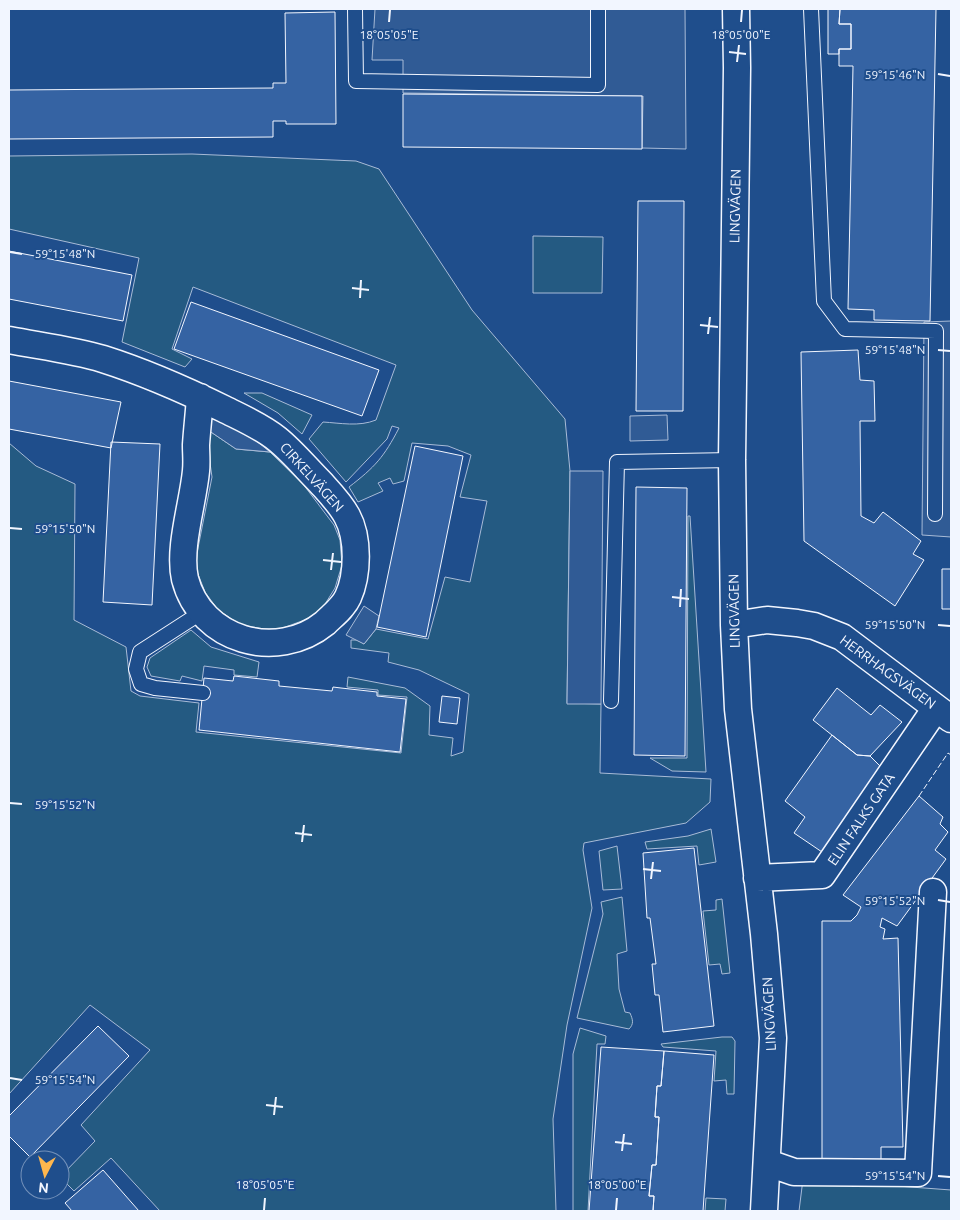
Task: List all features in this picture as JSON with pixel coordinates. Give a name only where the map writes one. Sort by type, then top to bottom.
[{"type":"street","name":"LINGVÄGEN","points":[[736,9],[737,68],[732,460],[734,625],[738,709],[773,1038],[768,1163],[764,1211]]},
{"type":"street","name":"CIRKELVÄGEN","points":[[9,340],[101,359],[146,374],[200,397],[254,423],[277,438],[309,470],[348,517],[354,538],[354,576],[348,597],[330,618],[316,630],[298,639],[271,643],[247,641],[227,634],[208,620],[194,600],[185,578],[185,548],[196,468],[200,397]]},
{"type":"street","name":"HERRHAGSVÄGEN","points":[[734,625],[766,620],[789,622],[814,626],[842,637],[944,713]]},
{"type":"street","name":"ELIN FALKS GATA","points":[[757,878],[822,875],[944,713]]},
{"type":"street","points":[[768,1163],[794,1172],[918,1173],[933,892]]},
{"type":"lane","points":[[355,9],[356,81],[598,85],[598,9]]},
{"type":"lane","points":[[811,9],[824,301],[845,329],[936,331],[934,514]]},
{"type":"lane","points":[[611,701],[617,462],[732,460]]},
{"type":"lane","points":[[202,612],[140,652],[136,669],[142,684],[156,688],[203,693]]},
{"type":"shaded area","points":[[375,9],[685,9],[686,149],[642,148],[643,96],[403,93],[403,60],[372,60]]},
{"type":"shaded area","points":[[192,154],[356,161],[379,169],[472,310],[565,419],[570,471],[567,703],[601,704],[600,773],[711,779],[710,802],[686,823],[584,843],[583,850],[592,908],[567,1025],[553,1119],[556,1211],[160,1211],[111,1158],[74,1191],[70,1187],[70,1167],[95,1141],[81,1125],[150,1050],[90,1005],[9,1094],[9,443],[36,466],[75,484],[74,620],[126,647],[131,691],[140,696],[199,703],[196,732],[401,753],[407,697],[378,695],[378,690],[347,687],[348,677],[405,688],[430,706],[429,735],[453,738],[451,756],[463,752],[469,694],[419,670],[388,662],[389,653],[351,648],[351,640],[357,640],[364,644],[376,629],[428,639],[445,577],[470,582],[487,501],[460,497],[471,455],[448,446],[412,443],[404,481],[393,484],[390,478],[378,483],[383,491],[358,502],[349,487],[378,461],[389,447],[399,428],[392,426],[387,439],[346,482],[309,439],[323,422],[356,424],[376,420],[396,365],[193,287],[172,349],[192,359],[185,367],[122,342],[139,258],[9,229],[9,156]]},
{"type":"shaded area","points":[[533,236],[603,237],[602,293],[533,293]]},
{"type":"shaded area","points":[[951,321],[951,537],[922,535],[924,322]]},
{"type":"shaded area","points":[[244,393],[262,393],[312,415],[302,434],[278,413]]},
{"type":"shaded area","points":[[216,408],[270,452],[236,449],[205,428]]},
{"type":"shaded area","points":[[667,415],[668,440],[630,441],[630,416]]},
{"type":"shaded area","points":[[205,428],[236,449],[270,452],[303,484],[334,525],[340,540],[342,565],[335,588],[322,609],[310,618],[280,629],[264,629],[241,625],[218,610],[205,592],[196,569],[197,553],[212,477]]},
{"type":"shaded area","points":[[570,471],[603,471],[601,704],[567,704]]},
{"type":"shaded area","points":[[688,516],[690,516],[706,772],[672,771],[650,758],[687,758]]},
{"type":"shaded area","points":[[364,606],[379,616],[376,629],[364,644],[346,635]]},
{"type":"shaded area","points":[[191,630],[211,647],[259,662],[257,677],[234,675],[234,670],[204,666],[202,681],[182,676],[180,681],[151,676],[147,667],[150,658]]},
{"type":"shaded area","points":[[711,829],[716,862],[699,865],[697,846],[647,849],[645,842],[688,836]]},
{"type":"shaded area","points":[[617,846],[622,889],[603,890],[599,851]]},
{"type":"shaded area","points":[[622,897],[627,951],[617,954],[619,989],[625,1012],[630,1013],[632,1020],[632,1025],[629,1029],[577,1018],[603,914],[601,902]]},
{"type":"shaded area","points":[[722,899],[730,973],[722,974],[720,964],[709,965],[703,911],[716,910],[716,900]]},
{"type":"shaded area","points":[[580,1028],[606,1036],[605,1044],[597,1044],[588,1211],[573,1211],[573,1054]]},
{"type":"shaded area","points":[[732,1037],[735,1041],[734,1094],[727,1094],[726,1080],[714,1081],[716,1051],[663,1047],[661,1044]]},
{"type":"shaded area","points":[[803,1179],[951,1190],[951,1211],[799,1211]]},
{"type":"shaded area","points":[[706,1198],[726,1199],[725,1211],[705,1211]]},
{"type":"building","points":[[828,9],[840,9],[839,24],[851,24],[851,49],[839,49],[839,54],[828,54]]},
{"type":"building","points":[[840,9],[936,9],[930,321],[874,320],[874,310],[848,309],[853,66],[839,66],[839,49],[851,49],[851,24],[839,24]]},
{"type":"building","points":[[335,12],[336,124],[286,124],[286,121],[273,121],[273,137],[9,139],[9,90],[273,88],[273,83],[286,83],[285,13]]},
{"type":"building","points":[[403,94],[642,96],[642,149],[403,147]]},
{"type":"building","points":[[638,201],[684,201],[683,411],[636,411]]},
{"type":"building","points":[[9,251],[132,275],[123,321],[9,299]]},
{"type":"building","points":[[191,302],[379,370],[362,416],[174,349]]},
{"type":"building","points":[[858,350],[860,380],[874,381],[875,421],[860,421],[861,516],[874,523],[883,512],[921,541],[913,554],[924,560],[895,606],[804,541],[801,352]]},
{"type":"building","points":[[9,381],[121,402],[111,448],[9,429]]},
{"type":"building","points":[[111,442],[160,444],[152,605],[103,602]]},
{"type":"building","points":[[415,446],[463,456],[426,637],[377,627]]},
{"type":"building","points":[[636,487],[687,488],[685,756],[634,755]]},
{"type":"building","points":[[942,569],[951,569],[951,609],[942,609]]},
{"type":"building","points":[[234,676],[279,681],[279,686],[332,691],[333,687],[377,692],[377,696],[406,699],[400,752],[199,730],[204,678],[233,681]]},
{"type":"building","points":[[837,688],[871,715],[880,705],[902,722],[870,756],[857,755],[813,720]]},
{"type":"building","points":[[442,696],[460,698],[457,724],[439,722]]},
{"type":"building","points":[[832,735],[857,755],[870,756],[883,769],[822,852],[794,833],[805,817],[785,801]]},
{"type":"building","points":[[919,796],[943,817],[940,824],[948,832],[935,850],[946,859],[897,926],[882,918],[880,927],[885,929],[883,939],[898,938],[903,1147],[881,1147],[881,1165],[822,1167],[822,921],[851,921],[857,915],[861,907],[843,895]]},
{"type":"building","points":[[694,848],[714,1026],[663,1032],[659,995],[655,995],[652,964],[656,964],[650,918],[647,918],[643,853]]},
{"type":"building","points":[[98,1026],[129,1056],[37,1150],[23,1150],[9,1136],[9,1116]]},
{"type":"building","points":[[601,1047],[664,1051],[661,1086],[657,1086],[655,1117],[659,1117],[656,1165],[652,1165],[649,1196],[654,1196],[653,1211],[589,1211]]},
{"type":"building","points":[[664,1051],[714,1055],[703,1211],[653,1211],[654,1196],[649,1196],[652,1165],[656,1165],[659,1117],[655,1117],[657,1086],[661,1086]]},
{"type":"building","points":[[103,1170],[139,1211],[72,1211],[65,1203]]},
{"type":"fence","points":[[919,796],[948,753],[951,755]]}]
